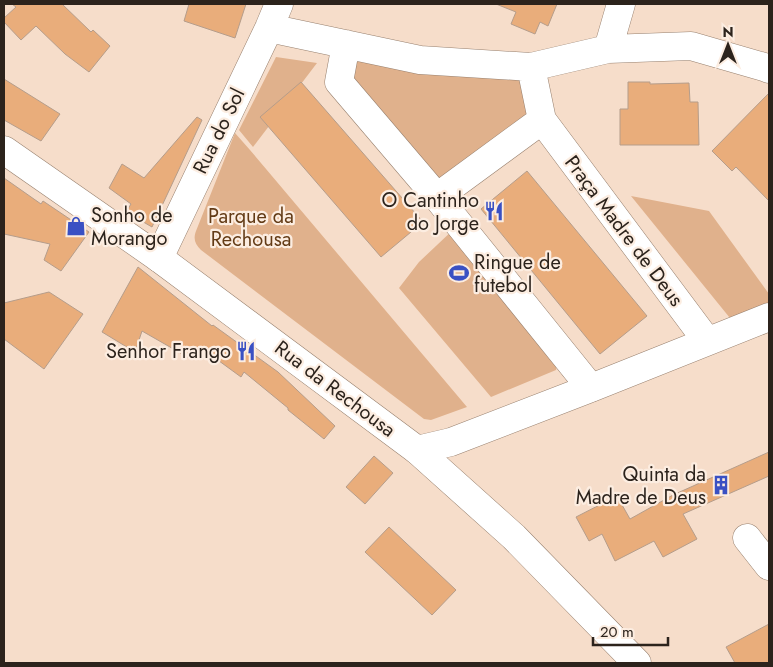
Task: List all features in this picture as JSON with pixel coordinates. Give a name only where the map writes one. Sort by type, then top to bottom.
[{"type":"street","name":"Rua do Sol","points":[[159,258],[279,4]]},
{"type":"street","points":[[608,49],[621,4]]},
{"type":"street","points":[[269,28],[420,60],[531,66],[608,49],[691,46],[769,69]]},
{"type":"street","points":[[346,44],[339,82],[437,197],[591,388]]},
{"type":"street","name":"Praça Madre de Deus","points":[[531,66],[542,120],[707,342]]},
{"type":"street","points":[[437,197],[542,120]]},
{"type":"street","name":"Rua da Rechousa","points":[[4,150],[159,258],[418,450],[514,537],[637,663]]},
{"type":"street","points":[[418,450],[451,442],[769,317]]},
{"type":"street","points":[[747,538],[769,566]]},
{"type":"green space","points":[[349,51],[527,71],[537,118],[438,189],[343,79]]},
{"type":"green space","points":[[276,57],[317,63],[253,147],[239,130]]},
{"type":"green space","name":"Parque da Rechousa","points":[[235,133],[467,407],[431,420],[424,419],[199,248],[196,243],[195,234]]},
{"type":"green space","points":[[631,196],[709,211],[769,294],[769,310],[734,323]]},
{"type":"green space","points":[[454,229],[557,365],[556,370],[491,397],[399,288],[419,262]]},
{"type":"building","points":[[12,4],[62,4],[91,32],[93,30],[110,46],[89,72],[65,54],[36,26],[21,40],[4,22],[4,18],[16,7]]},
{"type":"building","points":[[189,4],[246,4],[235,38],[184,21]]},
{"type":"building","points":[[496,4],[557,4],[548,26],[540,22],[535,34],[511,24],[516,12]]},
{"type":"building","points":[[4,79],[60,114],[41,141],[4,120]]},
{"type":"building","points":[[301,82],[423,222],[381,257],[260,117]]},
{"type":"building","points":[[628,82],[650,82],[650,84],[689,83],[690,102],[698,102],[699,145],[620,145],[620,109],[628,109]]},
{"type":"building","points":[[769,93],[769,201],[736,167],[732,171],[712,151]]},
{"type":"building","points":[[197,117],[202,120],[152,227],[126,212],[131,204],[109,188],[122,164],[144,178]]},
{"type":"building","points":[[527,171],[647,316],[600,354],[481,209]]},
{"type":"building","points":[[4,178],[41,204],[43,201],[89,232],[61,271],[44,260],[50,244],[4,234]]},
{"type":"building","points":[[138,267],[212,326],[278,372],[335,426],[324,439],[244,372],[241,377],[200,347],[191,359],[142,331],[135,352],[102,332]]},
{"type":"building","points":[[49,292],[83,314],[44,369],[4,339],[4,303]]},
{"type":"building","points":[[769,452],[769,476],[683,514],[697,539],[663,557],[654,541],[615,561],[602,534],[589,541],[576,517],[617,496],[630,519],[673,495]]},
{"type":"building","points":[[374,456],[393,473],[365,504],[346,487]]},
{"type":"building","points":[[389,527],[456,590],[432,615],[365,552]]},
{"type":"building","points":[[769,624],[769,663],[735,663],[726,647]]},
{"type":"place","name":"O Cantinho do Jorge","points":[[494,211]]},
{"type":"place","name":"Sonho de Morango","points":[[76,226]]},
{"type":"place","name":"Ringue de futebol","points":[[459,273]]},
{"type":"place","name":"Senhor Frango","points":[[246,351]]},
{"type":"place","name":"Quinta da Madre de Deus","points":[[721,485]]}]
